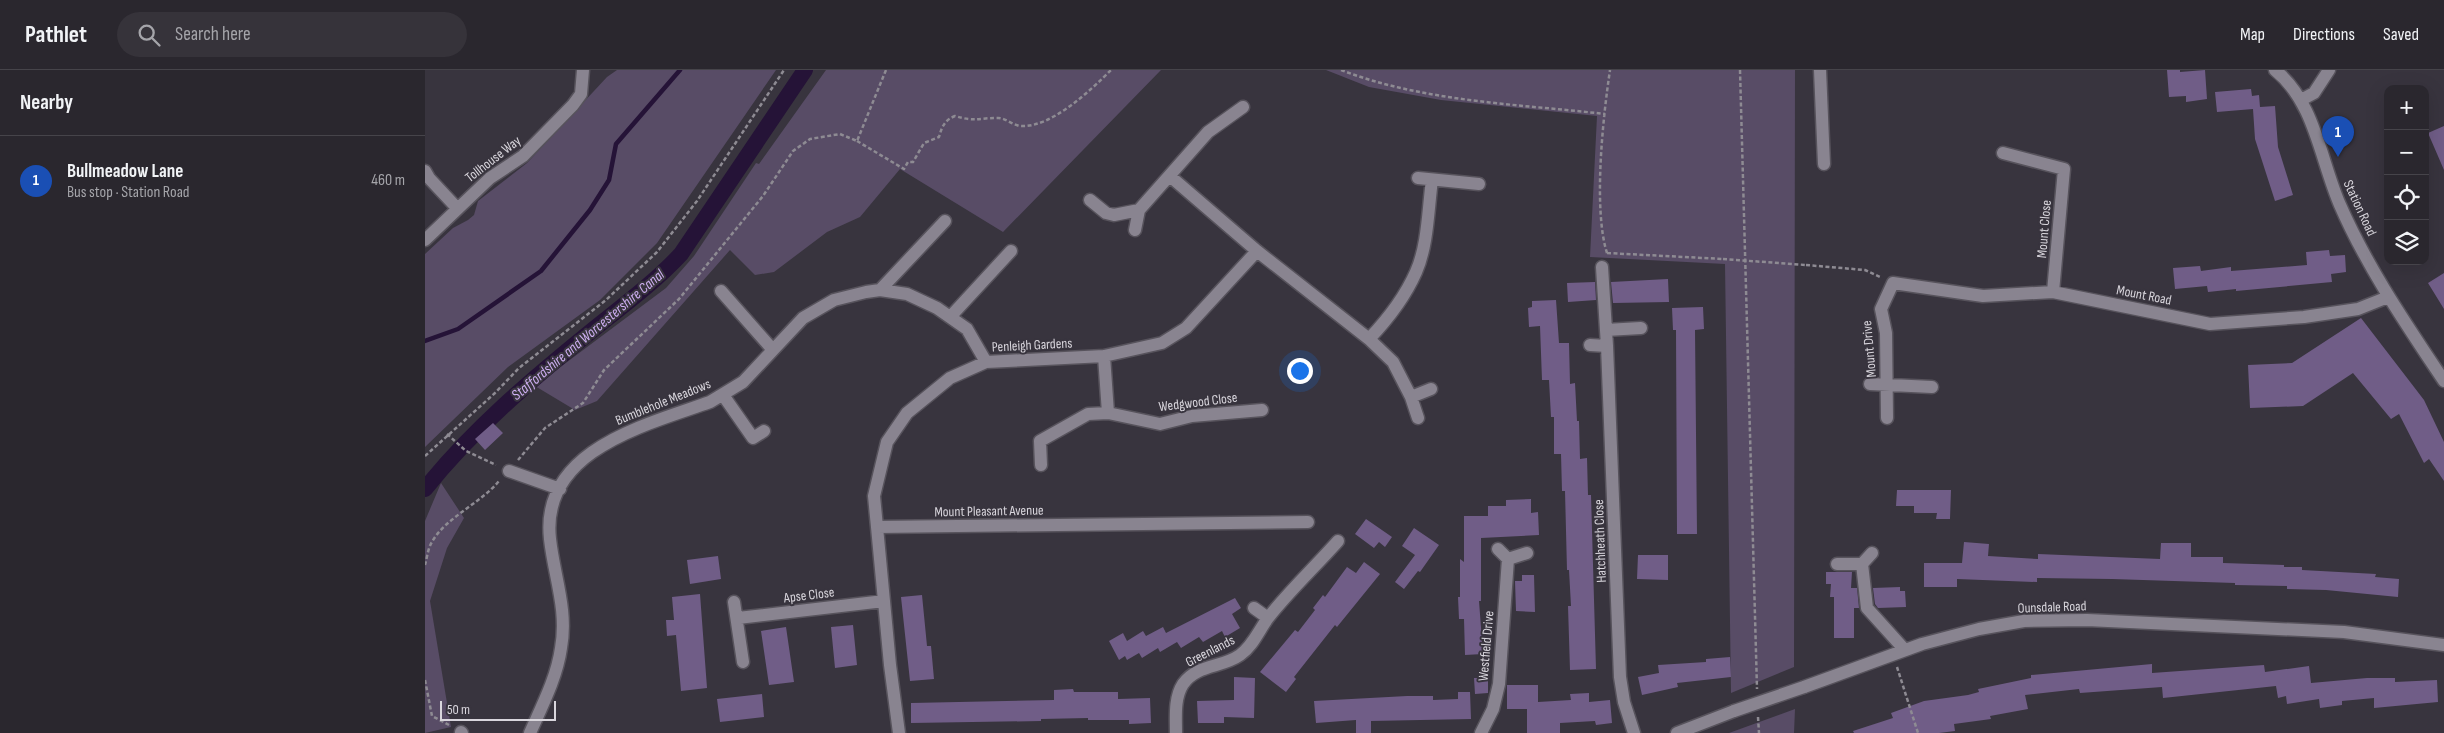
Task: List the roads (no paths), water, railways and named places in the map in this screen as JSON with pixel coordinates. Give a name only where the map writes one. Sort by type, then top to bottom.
[{"type":"street","name":"Tollhouse Way","points":[[425,240],[491,178],[523,156],[573,105],[581,94],[583,70]]},
{"type":"street","points":[[1820,70],[1824,164]]},
{"type":"street","name":"Station Road","points":[[2275,70],[2287,80],[2301,100],[2340,204],[2387,297],[2444,381]]},
{"type":"street","points":[[2301,100],[2314,93],[2329,70]]},
{"type":"street","points":[[1135,230],[1139,210],[1171,177],[1208,132],[1243,107]]},
{"type":"street","name":"Mount Close","points":[[2003,153],[2064,169],[2053,292]]},
{"type":"street","points":[[425,170],[429,178],[457,208]]},
{"type":"street","points":[[1171,177],[1257,251],[1369,339],[1393,362],[1411,396],[1418,418]]},
{"type":"street","points":[[1418,178],[1479,184]]},
{"type":"street","points":[[1369,339],[1391,315],[1417,271],[1425,239],[1432,180]]},
{"type":"street","points":[[1090,200],[1105,213],[1114,214],[1139,210]]},
{"type":"street","points":[[880,290],[945,221]]},
{"type":"street","points":[[951,316],[1011,251]]},
{"type":"street","name":"Penleigh Gardens","points":[[877,527],[874,496],[887,442],[907,413],[950,378],[986,362],[1105,356],[1162,343],[1186,328],[1257,251]]},
{"type":"street","name":"Hatchheath Close","points":[[1602,267],[1607,346],[1620,677],[1634,733]]},
{"type":"street","name":"Mount Road","points":[[1893,283],[1983,296],[2053,292],[2211,324],[2304,317],[2358,309],[2387,297]]},
{"type":"street","name":"Mount Drive","points":[[1887,418],[1886,333],[1881,309],[1893,283]]},
{"type":"street","name":"Bumblehole Meadows","points":[[530,733],[547,696],[561,648],[564,610],[550,538],[552,504],[567,474],[593,451],[622,433],[710,402],[723,395],[743,382],[803,318],[834,300],[880,290],[907,294],[951,316],[967,329],[986,362]]},
{"type":"street","points":[[721,291],[773,350]]},
{"type":"street","points":[[1606,330],[1641,328]]},
{"type":"street","points":[[1590,345],[1607,346]]},
{"type":"street","points":[[1105,356],[1108,413]]},
{"type":"street","name":"Mount Drive","points":[[1870,384],[1887,385]]},
{"type":"street","points":[[1887,385],[1932,387]]},
{"type":"street","points":[[1411,396],[1431,389]]},
{"type":"street","points":[[723,395],[753,438],[763,431]]},
{"type":"street","name":"Wedgwood Close","points":[[1041,465],[1040,441],[1088,414],[1108,413],[1160,424],[1192,416],[1262,410]]},
{"type":"street","points":[[509,471],[560,489]]},
{"type":"street","name":"Mount Pleasant Avenue","points":[[877,527],[1308,522]]},
{"type":"street","points":[[877,527],[899,733]]},
{"type":"street","name":"Greenlands","points":[[1176,733],[1177,697],[1191,675],[1206,666],[1240,655],[1249,647],[1268,618],[1338,541]]},
{"type":"street","points":[[1498,548],[1508,559],[1527,553]]},
{"type":"street","points":[[1837,564],[1862,564],[1872,553]]},
{"type":"street","name":"Westfield Drive","points":[[1481,733],[1493,709],[1499,684],[1508,559]]},
{"type":"street","points":[[1862,564],[1867,608],[1898,651]]},
{"type":"street","name":"Apse Close","points":[[738,618],[884,601]]},
{"type":"street","points":[[734,602],[738,618],[743,662]]},
{"type":"street","points":[[1254,608],[1268,618]]},
{"type":"street","name":"Ounsdale Road","points":[[1677,733],[1898,651],[1951,636],[2024,621],[2087,620],[2344,632],[2444,645]]},
{"type":"waterway","points":[[425,341],[458,329],[541,271],[590,210],[609,180],[616,144],[680,70]]},
{"type":"waterway","name":"Staffordshire and Worcestershire Canal","points":[[425,489],[482,426],[567,351],[648,285],[681,254],[805,70]]},
{"type":"place","name":"Bullmeadow Lane","points":[[2338,157]]}]
